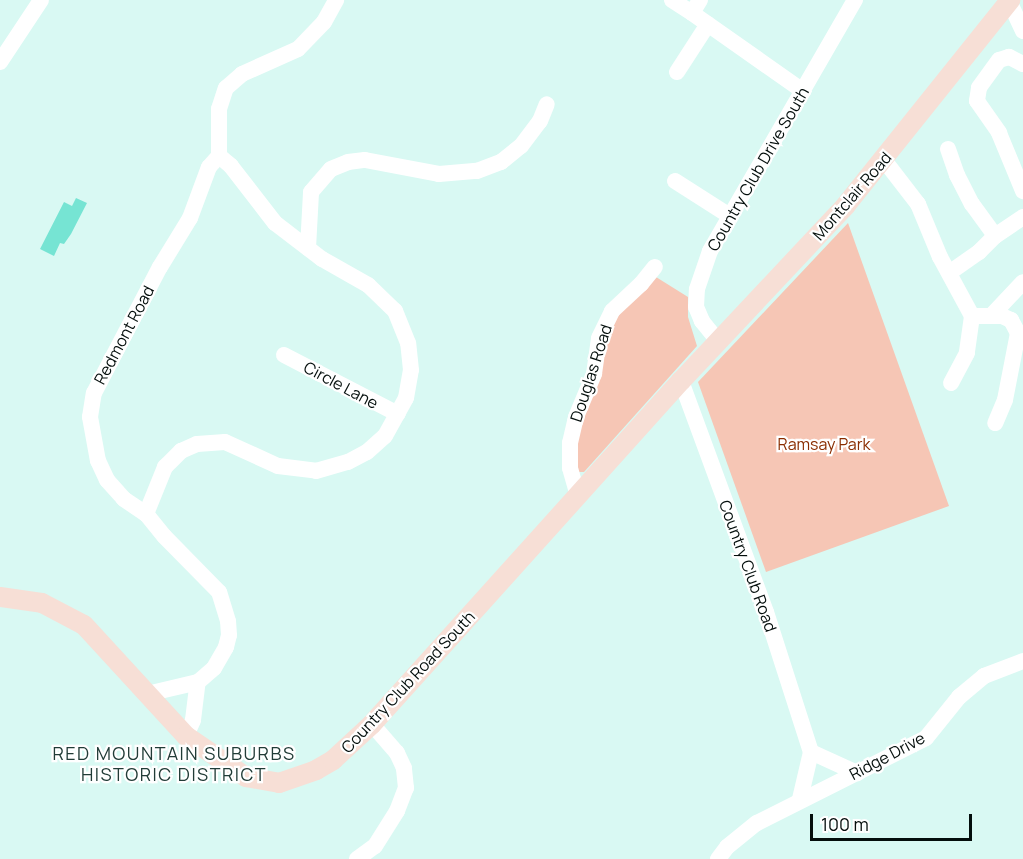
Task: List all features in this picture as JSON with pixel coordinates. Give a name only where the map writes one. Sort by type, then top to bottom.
[{"type":"main road","name":"Montclair Road","points":[[681,381],[846,205],[1010,0]]},
{"type":"main road","name":"Country Club Road South","points":[[0,597],[42,603],[84,625],[186,736],[246,777],[279,783],[316,770],[333,760],[372,724],[681,381]]},
{"type":"street","points":[[0,62],[41,0]]},
{"type":"street","points":[[146,514],[165,467],[181,451],[197,444],[225,442],[278,466],[315,471],[348,462],[367,452],[385,436],[406,398],[411,370],[408,343],[395,311],[368,285],[308,248],[275,223],[231,166],[219,156],[219,109],[226,88],[242,74],[298,49],[324,22],[336,0]]},
{"type":"street","points":[[672,0],[696,6],[714,28],[803,90]]},
{"type":"street","name":"Country Club Drive South","points":[[718,341],[702,321],[696,307],[697,289],[710,251],[855,0]]},
{"type":"street","points":[[1010,0],[1023,31]]},
{"type":"street","points":[[677,72],[714,28]]},
{"type":"street","points":[[1023,64],[1009,57],[999,60],[979,88],[977,101],[999,134],[1023,192]]},
{"type":"street","points":[[308,248],[311,192],[331,169],[348,162],[365,160],[439,174],[477,171],[501,162],[521,146],[540,121],[547,104]]},
{"type":"street","points":[[948,149],[957,175],[972,204],[995,236]]},
{"type":"street","name":"Redmont Road","points":[[198,682],[214,668],[226,647],[229,635],[219,592],[164,536],[146,514],[124,500],[107,480],[98,461],[90,417],[94,393],[160,267],[190,218],[209,167],[219,156]]},
{"type":"street","points":[[884,160],[918,204],[949,273],[972,316],[967,353],[951,383]]},
{"type":"street","points":[[675,181],[730,216]]},
{"type":"street","points":[[949,273],[980,252],[995,236],[1023,217]]},
{"type":"street","name":"Douglas Road","points":[[578,496],[570,468],[570,443],[576,417],[594,374],[599,338],[612,311],[641,284],[655,267]]},
{"type":"street","points":[[992,315],[1023,282]]},
{"type":"street","points":[[972,316],[992,315],[1011,320],[1018,333],[1005,400],[995,423]]},
{"type":"street","name":"Circle Lane","points":[[284,355],[398,414]]},
{"type":"street","name":"Country Club Road","points":[[681,381],[766,612],[811,752]]},
{"type":"street","name":"Ridge Drive","points":[[718,859],[727,847],[757,823],[800,799],[926,738],[959,697],[984,676],[1023,661]]},
{"type":"street","points":[[147,694],[198,682],[193,720],[186,736]]},
{"type":"street","points":[[357,859],[375,846],[397,811],[406,788],[404,768],[397,753],[372,724]]},
{"type":"street","points":[[800,799],[811,752],[857,773]]},
{"type":"green space","name":"Ramsay Park","points":[[848,223],[949,506],[766,572],[698,382]]},
{"type":"green space","points":[[656,277],[688,297],[688,317],[697,346],[584,472],[579,472],[575,466],[575,434],[609,324]]},
{"type":"building","points":[[76,198],[87,203],[64,244],[60,243],[54,256],[40,249],[64,202],[72,206]]},
{"type":"district","name":"RED MOUNTAIN SUBURBS HISTORIC DISTRICT","points":[[174,764]]}]
